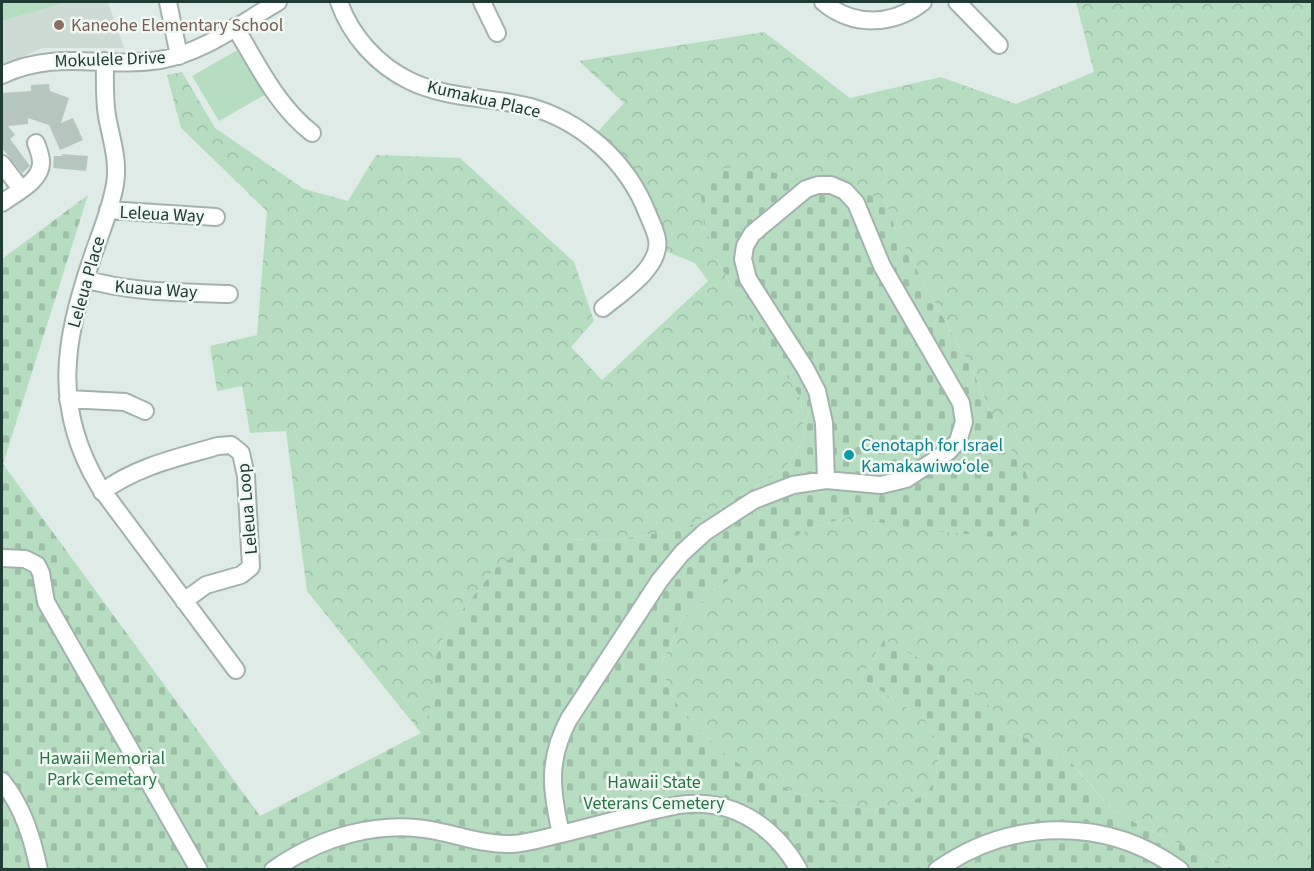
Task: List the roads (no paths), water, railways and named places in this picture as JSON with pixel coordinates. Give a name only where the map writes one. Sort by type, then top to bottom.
[{"type":"street","points":[[168,2],[179,56]]},
{"type":"street","name":"Mokulele Drive","points":[[2,75],[20,67],[45,61],[144,62],[179,56],[197,49],[278,2]]},
{"type":"street","name":"Kumakua Place","points":[[339,2],[348,22],[365,46],[398,74],[436,91],[518,104],[551,114],[580,130],[616,162],[641,199],[656,234],[657,252],[647,270],[603,308]]},
{"type":"street","points":[[482,2],[497,33]]},
{"type":"street","points":[[823,2],[846,16],[875,21],[905,14],[923,2]]},
{"type":"street","points":[[957,2],[999,45]]},
{"type":"street","points":[[235,27],[280,101],[312,133]]},
{"type":"street","name":"Leleua Place","points":[[105,61],[107,114],[117,169],[114,192],[84,279],[71,330],[68,360],[68,399],[71,420],[82,454],[102,492],[236,670]]},
{"type":"street","points":[[2,203],[34,180],[40,169],[41,160],[36,143]]},
{"type":"street","points":[[2,164],[21,189]]},
{"type":"street","points":[[561,834],[552,783],[559,740],[569,719],[660,580],[693,543],[718,523],[754,500],[793,485],[826,480],[881,485],[906,478],[954,447],[962,435],[964,422],[961,403],[876,255],[856,203],[845,191],[824,184],[812,186],[800,192],[752,234],[745,246],[743,259],[748,279],[805,368],[817,391],[823,413],[826,480]]},
{"type":"street","name":"Leleua Way","points":[[108,210],[216,217]]},
{"type":"street","name":"Kuaua Way","points":[[84,279],[135,290],[229,294]]},
{"type":"street","points":[[68,399],[125,402],[145,411]]},
{"type":"street","name":"Leleua Loop","points":[[102,492],[115,482],[141,469],[207,449],[226,444],[235,447],[241,453],[246,476],[251,567],[241,575],[206,585],[184,601]]},
{"type":"street","points":[[2,558],[29,560],[40,569],[46,602],[200,870]]},
{"type":"street","points":[[2,781],[14,796],[26,820],[39,870]]},
{"type":"street","points":[[273,870],[318,844],[350,833],[375,829],[418,828],[482,842],[510,844],[538,840],[678,805],[715,806],[739,812],[767,829],[785,847],[799,870]]},
{"type":"street","points":[[937,870],[965,852],[1000,838],[1036,830],[1055,829],[1092,832],[1129,842],[1162,858],[1180,870]]},
{"type":"place","name":"Kaneohe Elementary School","points":[[59,25]]},
{"type":"place","name":"Cenotaph for Israel Kamakawiwoʻole","points":[[849,455]]},
{"type":"park label","name":"Hawaii Memorial Park Cemetary","points":[[102,768]]},
{"type":"park label","name":"Hawaii State Veterans Cemetery","points":[[654,792]]}]
